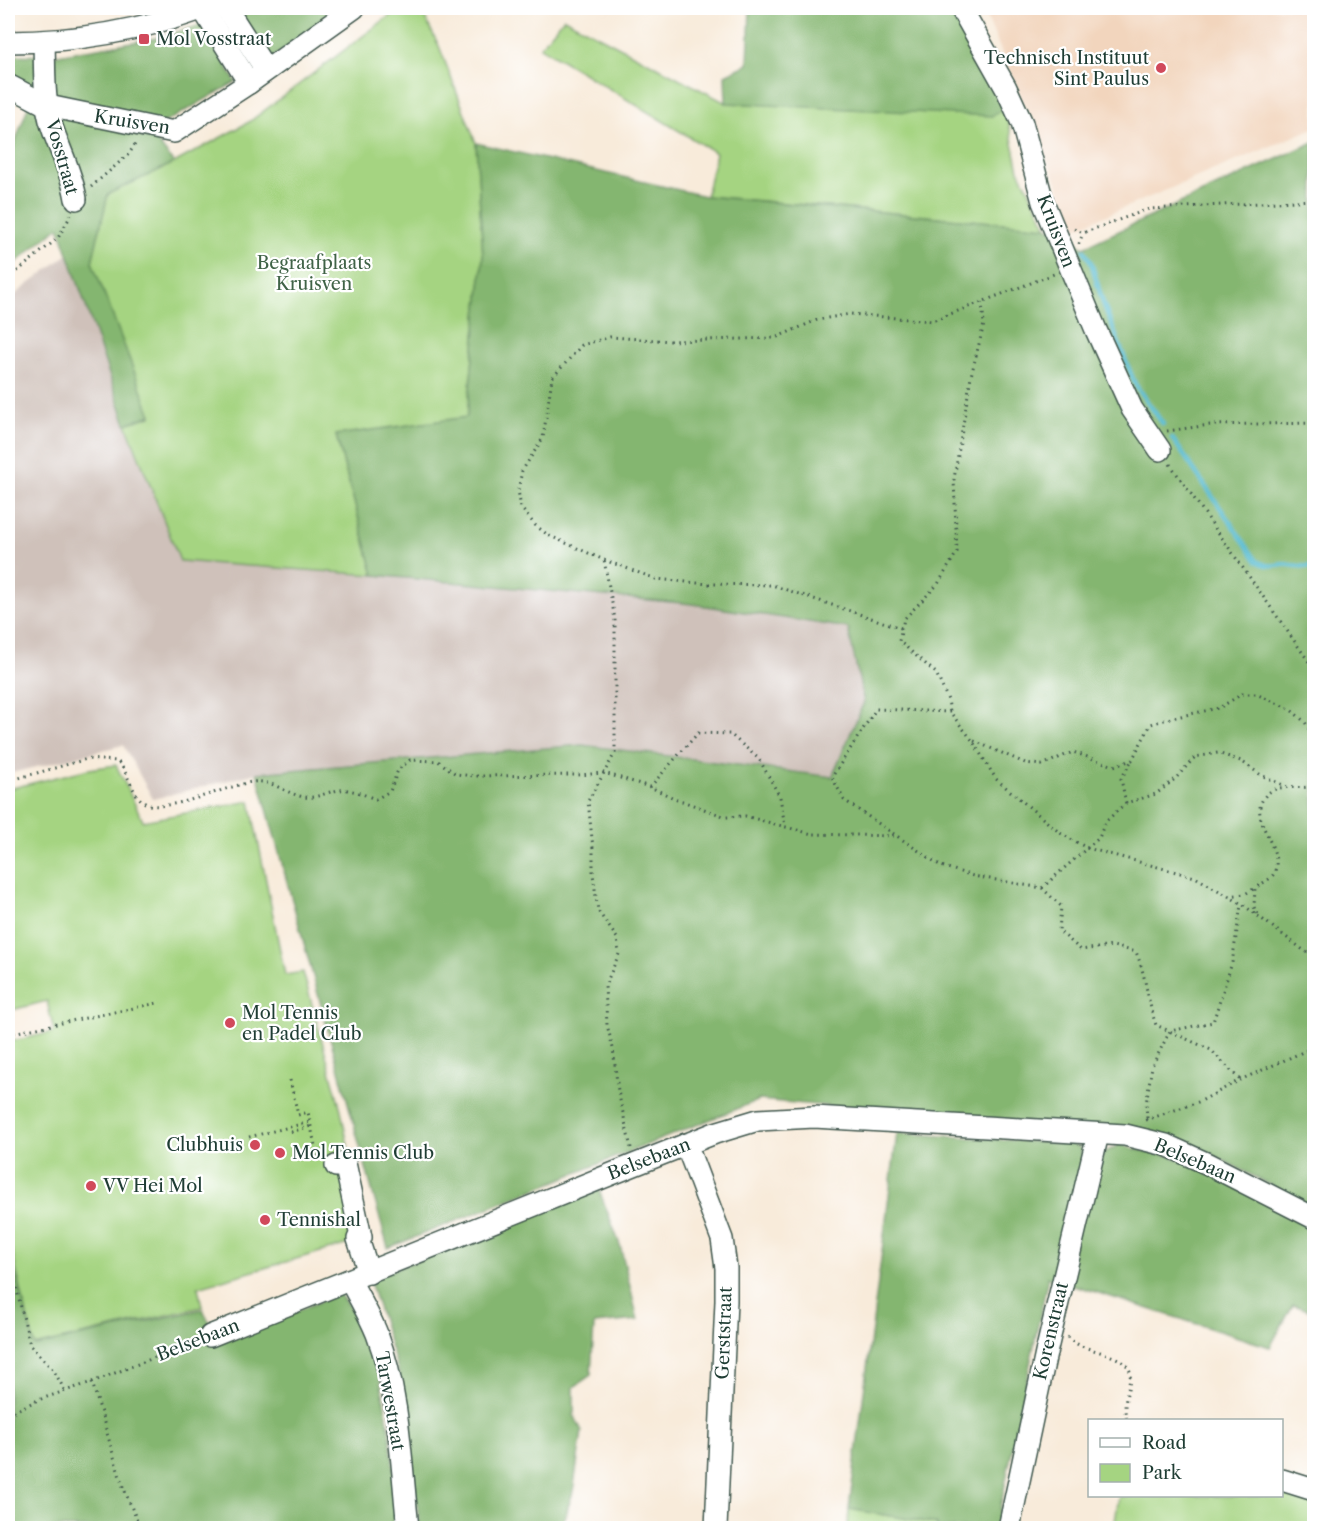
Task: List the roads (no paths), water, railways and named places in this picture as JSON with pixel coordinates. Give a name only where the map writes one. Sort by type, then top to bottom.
[{"type":"street","points":[[8,42],[44,42],[96,37],[134,29],[203,8],[258,77]]},
{"type":"street","points":[[226,8],[258,77]]},
{"type":"street","name":"Kruisven","points":[[8,85],[48,106],[174,132],[258,77],[354,8]]},
{"type":"street","name":"Kruisven","points":[[961,8],[1006,88],[1022,123],[1043,202],[1070,268],[1132,410],[1154,442]]},
{"type":"street","name":"Vosstraat","points":[[44,42],[51,125],[67,165],[76,199]]},
{"type":"street","name":"Belsebaan","points":[[210,1336],[686,1144],[758,1120],[814,1117],[1125,1135],[1166,1146],[1208,1164],[1314,1218]]},
{"type":"street","name":"Korenstraat","points":[[1009,1528],[1054,1318],[1098,1134]]},
{"type":"street","name":"Gerststraat","points":[[686,1144],[722,1239],[726,1268],[716,1528]]},
{"type":"street","name":"Tarwestraat","points":[[331,1164],[345,1163],[362,1237],[358,1239],[360,1276],[388,1371],[408,1528]]},
{"type":"street","points":[[1283,1481],[1314,1490]]},
{"type":"waterway","points":[[1063,226],[1073,238]]},
{"type":"waterway","points":[[1084,250],[1091,262],[1103,303],[1135,384],[1163,424]]},
{"type":"waterway","points":[[1172,438],[1257,561],[1270,565],[1314,567]]},
{"type":"place","name":"Mol Vosstraat","points":[[144,39]]},
{"type":"place","name":"Technisch Instituut Sint Paulus","points":[[1161,68]]},
{"type":"place","name":"Mol Tennis en Padel Club","points":[[230,1023]]},
{"type":"place","name":"Clubhuis","points":[[255,1145]]},
{"type":"place","name":"Mol Tennis Club","points":[[280,1153]]},
{"type":"place","name":"VV Hei Mol","points":[[91,1186]]},
{"type":"place","name":"Tennishal","points":[[265,1220]]},
{"type":"park label","name":"Begraafplaats Kruisven","points":[[314,273]]}]
